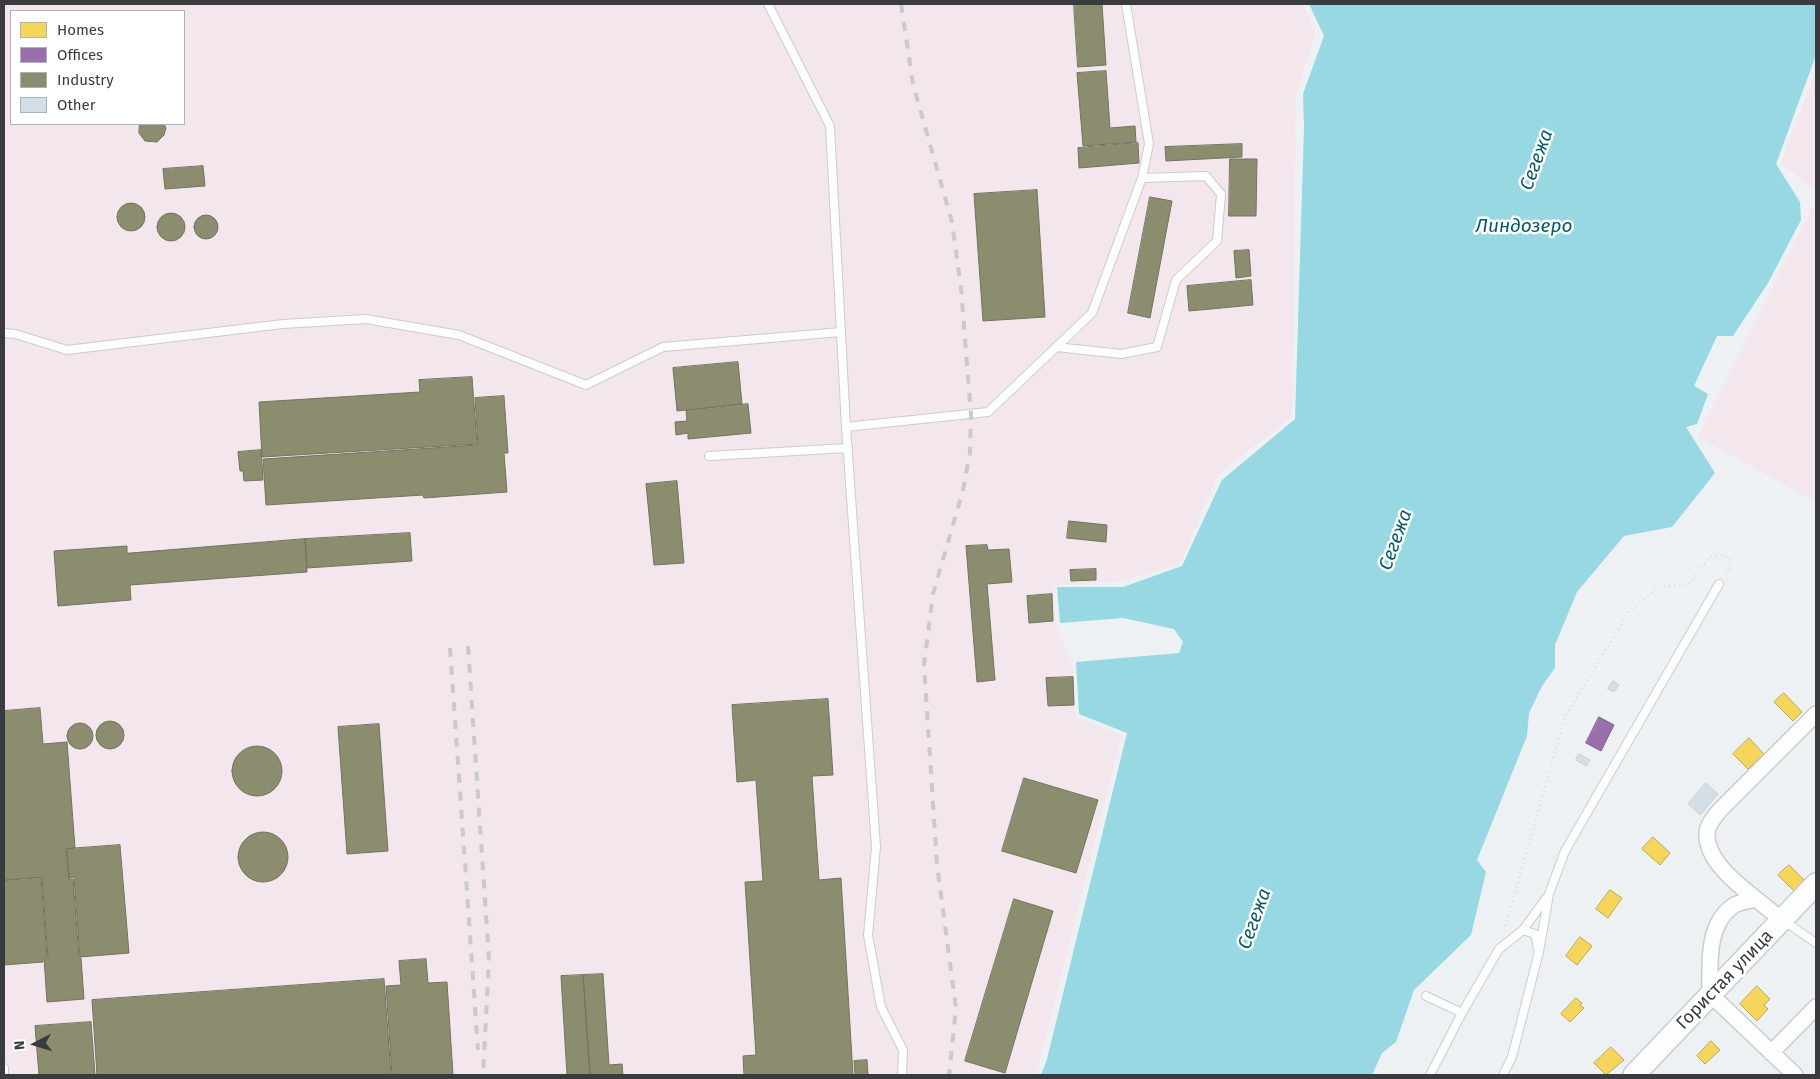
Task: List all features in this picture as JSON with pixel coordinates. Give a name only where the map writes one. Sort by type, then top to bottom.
[{"type":"street","points":[[1782,920],[1735,883],[1716,860],[1708,846],[1707,833],[1712,821],[1720,810],[1816,714]]},
{"type":"street","name":"Гористая улица","points":[[1634,1075],[1816,884]]},
{"type":"street","points":[[1756,899],[1734,904],[1719,921],[1710,951],[1710,994],[1795,1075]]},
{"type":"street","points":[[1771,1053],[1816,1007]]},
{"type":"lane","points":[[768,4],[830,126],[846,426],[876,847],[868,935],[881,1007],[903,1050],[902,1075]]},
{"type":"lane","points":[[846,426],[988,412],[1092,313],[1142,178],[1149,144],[1126,4]]},
{"type":"lane","points":[[1056,347],[1121,354],[1157,347],[1176,280],[1217,241],[1221,194],[1206,176],[1142,178]]},
{"type":"lane","points":[[4,333],[15,334],[67,350],[283,324],[366,319],[459,335],[586,385],[663,347],[841,332]]},
{"type":"lane","points":[[709,456],[848,448]]},
{"type":"lane","points":[[1503,1075],[1512,1057],[1538,952],[1549,894],[1565,851],[1720,584]]},
{"type":"lane","points":[[1430,1075],[1462,1013],[1499,949],[1523,930],[1549,894]]},
{"type":"lane","points":[[1782,920],[1816,943]]},
{"type":"lane","points":[[1523,930],[1534,934],[1538,952]]},
{"type":"lane","points":[[1426,996],[1462,1013]]},
{"type":"lane","points":[[4,1068],[4,1075]]},
{"type":"path","points":[[1499,949],[1565,717],[1580,692],[1630,610],[1659,587],[1689,584],[1710,557],[1720,555],[1729,558],[1732,567],[1720,584]]},
{"type":"shaded area","points":[[4,4],[1303,4],[1316,33],[1296,95],[1292,417],[1218,474],[1181,562],[1123,581],[1052,586],[1056,625],[1072,663],[1076,717],[1122,735],[1040,1060],[1034,1075],[4,1075]]},
{"type":"shaded area","points":[[1816,70],[1816,191],[1781,163]]},
{"type":"shaded area","points":[[1816,199],[1816,502],[1698,437]]},
{"type":"water","name":"Линдозеро","points":[[1309,4],[1816,4],[1816,55],[1776,164],[1800,202],[1801,220],[1768,283],[1733,336],[1717,336],[1694,386],[1708,394],[1697,424],[1686,427],[1715,473],[1672,527],[1624,536],[1577,592],[1555,645],[1555,668],[1542,686],[1529,713],[1527,736],[1477,860],[1486,872],[1471,935],[1414,990],[1396,1042],[1382,1053],[1372,1075],[1041,1075],[1047,1059],[1127,733],[1079,714],[1076,662],[1179,653],[1183,642],[1174,629],[1123,618],[1060,623],[1057,587],[1123,587],[1182,566],[1222,480],[1295,419],[1304,127],[1303,94],[1324,36]]},
{"type":"building: Homes","points":[[1784,693],[1802,712],[1793,721],[1774,702]]},
{"type":"building: Homes","points":[[1749,738],[1764,754],[1748,769],[1733,754]]},
{"type":"building: Homes","points":[[1653,837],[1670,853],[1660,865],[1642,849]]},
{"type":"building: Homes","points":[[1789,865],[1805,881],[1794,891],[1778,875]]},
{"type":"building: Homes","points":[[1610,890],[1622,898],[1608,918],[1596,909]]},
{"type":"building: Homes","points":[[1580,937],[1592,946],[1577,965],[1566,956]]},
{"type":"building: Homes","points":[[1757,986],[1770,999],[1764,1005],[1768,1009],[1757,1021],[1740,1004]]},
{"type":"building: Homes","points":[[1576,998],[1582,1003],[1580,1005],[1584,1008],[1570,1022],[1561,1014]]},
{"type":"building: Homes","points":[[1711,1041],[1720,1050],[1705,1064],[1697,1056]]},
{"type":"building: Homes","points":[[1611,1047],[1624,1060],[1606,1075],[1594,1063]]},
{"type":"building: Offices","points":[[1599,717],[1614,725],[1601,751],[1586,743]]},
{"type":"building: Industry","points":[[1074,4],[1102,4],[1106,65],[1078,67]]},
{"type":"building: Industry","points":[[1106,71],[1110,128],[1135,126],[1136,142],[1083,146],[1077,73]]},
{"type":"building: Industry","points":[[140,125],[164,125],[166,128],[164,135],[157,142],[145,141],[139,133]]},
{"type":"building: Industry","points":[[1138,143],[1139,163],[1079,168],[1078,148]]},
{"type":"building: Industry","points":[[1242,144],[1242,157],[1166,161],[1165,147]]},
{"type":"building: Industry","points":[[1230,159],[1257,159],[1256,216],[1229,216]]},
{"type":"building: Industry","points":[[203,166],[205,186],[165,189],[163,169]]},
{"type":"building: Industry","points":[[1037,190],[1045,317],[983,321],[974,194]]},
{"type":"building: Industry","points":[[1150,197],[1172,201],[1150,318],[1128,313]]},
{"type":"building: Industry","points":[[131,203],[141,207],[145,217],[141,227],[131,231],[121,227],[117,217],[121,207]]},
{"type":"building: Industry","points":[[171,213],[181,217],[185,227],[181,237],[171,241],[161,237],[157,227],[161,217]]},
{"type":"building: Industry","points":[[206,215],[215,218],[218,227],[215,236],[206,239],[197,236],[194,227],[197,218]]},
{"type":"building: Industry","points":[[1249,250],[1251,276],[1236,278],[1234,251]]},
{"type":"building: Industry","points":[[1251,280],[1253,305],[1189,311],[1187,286]]},
{"type":"building: Industry","points":[[738,362],[742,404],[677,411],[673,368]]},
{"type":"building: Industry","points":[[472,377],[477,444],[262,457],[259,402],[420,392],[419,380]]},
{"type":"building: Industry","points":[[504,396],[508,453],[504,453],[507,492],[424,498],[423,495],[266,505],[263,459],[478,445],[475,398]]},
{"type":"building: Industry","points":[[748,404],[751,433],[688,439],[688,433],[676,435],[675,422],[687,421],[686,411]]},
{"type":"building: Industry","points":[[261,450],[263,480],[244,481],[243,471],[240,471],[238,452]]},
{"type":"building: Industry","points":[[677,481],[684,563],[654,565],[646,484]]},
{"type":"building: Industry","points":[[1069,521],[1107,525],[1106,542],[1067,538]]},
{"type":"building: Industry","points":[[410,533],[412,561],[307,568],[305,539]]},
{"type":"building: Industry","points":[[305,539],[307,572],[130,585],[131,600],[58,606],[54,551],[127,546],[127,553]]},
{"type":"building: Industry","points":[[987,545],[988,550],[1009,549],[1012,582],[987,584],[995,680],[977,682],[966,546]]},
{"type":"building: Industry","points":[[1096,569],[1096,580],[1071,581],[1070,570]]},
{"type":"building: Industry","points":[[1052,594],[1053,621],[1029,623],[1027,596]]},
{"type":"building: Industry","points":[[1073,677],[1074,705],[1048,706],[1046,678]]},
{"type":"building: Industry","points":[[828,699],[833,775],[812,776],[819,880],[841,878],[853,1075],[744,1075],[743,1056],[756,1055],[745,882],[763,881],[756,780],[737,782],[732,705]]},
{"type":"building: Industry","points":[[40,708],[43,744],[67,742],[75,848],[66,849],[69,879],[73,879],[84,999],[47,1002],[44,958],[48,958],[42,877],[4,880],[4,711]]},
{"type":"building: Industry","points":[[110,721],[120,725],[124,735],[120,745],[110,749],[100,745],[96,735],[100,725]]},
{"type":"building: Industry","points":[[80,723],[89,727],[93,736],[89,745],[80,749],[71,745],[67,736],[71,727]]},
{"type":"building: Industry","points":[[379,724],[388,851],[347,854],[338,727]]},
{"type":"building: Industry","points":[[252,746],[262,746],[275,753],[282,766],[282,776],[275,789],[262,796],[252,796],[243,792],[236,785],[232,776],[232,766],[236,757],[243,750]]},
{"type":"building: Industry","points":[[1024,778],[1098,800],[1076,873],[1002,851]]},
{"type":"building: Industry","points":[[263,832],[277,836],[284,843],[288,857],[284,871],[277,878],[263,882],[249,878],[242,871],[238,857],[242,843],[249,836]]},
{"type":"building: Industry","points":[[120,845],[129,953],[80,957],[74,877],[69,878],[67,849]]},
{"type":"building: Industry","points":[[41,878],[47,957],[43,957],[43,962],[4,965],[4,881]]},
{"type":"building: Industry","points":[[1014,899],[1053,911],[1005,1073],[965,1061]]},
{"type":"building: Industry","points":[[426,959],[428,983],[447,982],[453,1075],[392,1075],[386,986],[401,985],[399,961]]},
{"type":"building: Industry","points":[[603,974],[609,1065],[622,1064],[623,1075],[590,1075],[583,975]]},
{"type":"building: Industry","points":[[583,975],[590,1075],[567,1075],[561,976]]},
{"type":"building: Industry","points":[[384,979],[391,1075],[97,1075],[92,1000]]},
{"type":"building: Industry","points":[[91,1022],[95,1075],[39,1075],[35,1026]]},
{"type":"building: Industry","points":[[867,1060],[868,1075],[855,1075],[854,1061]]},
{"type":"building: Other","points":[[1613,681],[1619,685],[1614,692],[1608,689]]},
{"type":"building: Other","points":[[1579,754],[1590,760],[1586,766],[1576,760]]},
{"type":"building: Other","points":[[1706,783],[1718,794],[1700,815],[1688,804]]},
{"type":"railway","points":[[901,4],[913,84],[952,222],[961,288],[971,415],[970,453],[963,490],[933,594],[924,665],[937,865],[956,1008],[949,1075]]},
{"type":"railway","points":[[468,646],[489,960],[483,1075]]},
{"type":"railway","points":[[450,648],[478,1050]]},
{"type":"water label","name":"Сегежа","points":[[1537,160]]},
{"type":"water label","name":"Сегежа","points":[[1396,540]]},
{"type":"water label","name":"Сегежа","points":[[1255,919]]}]
